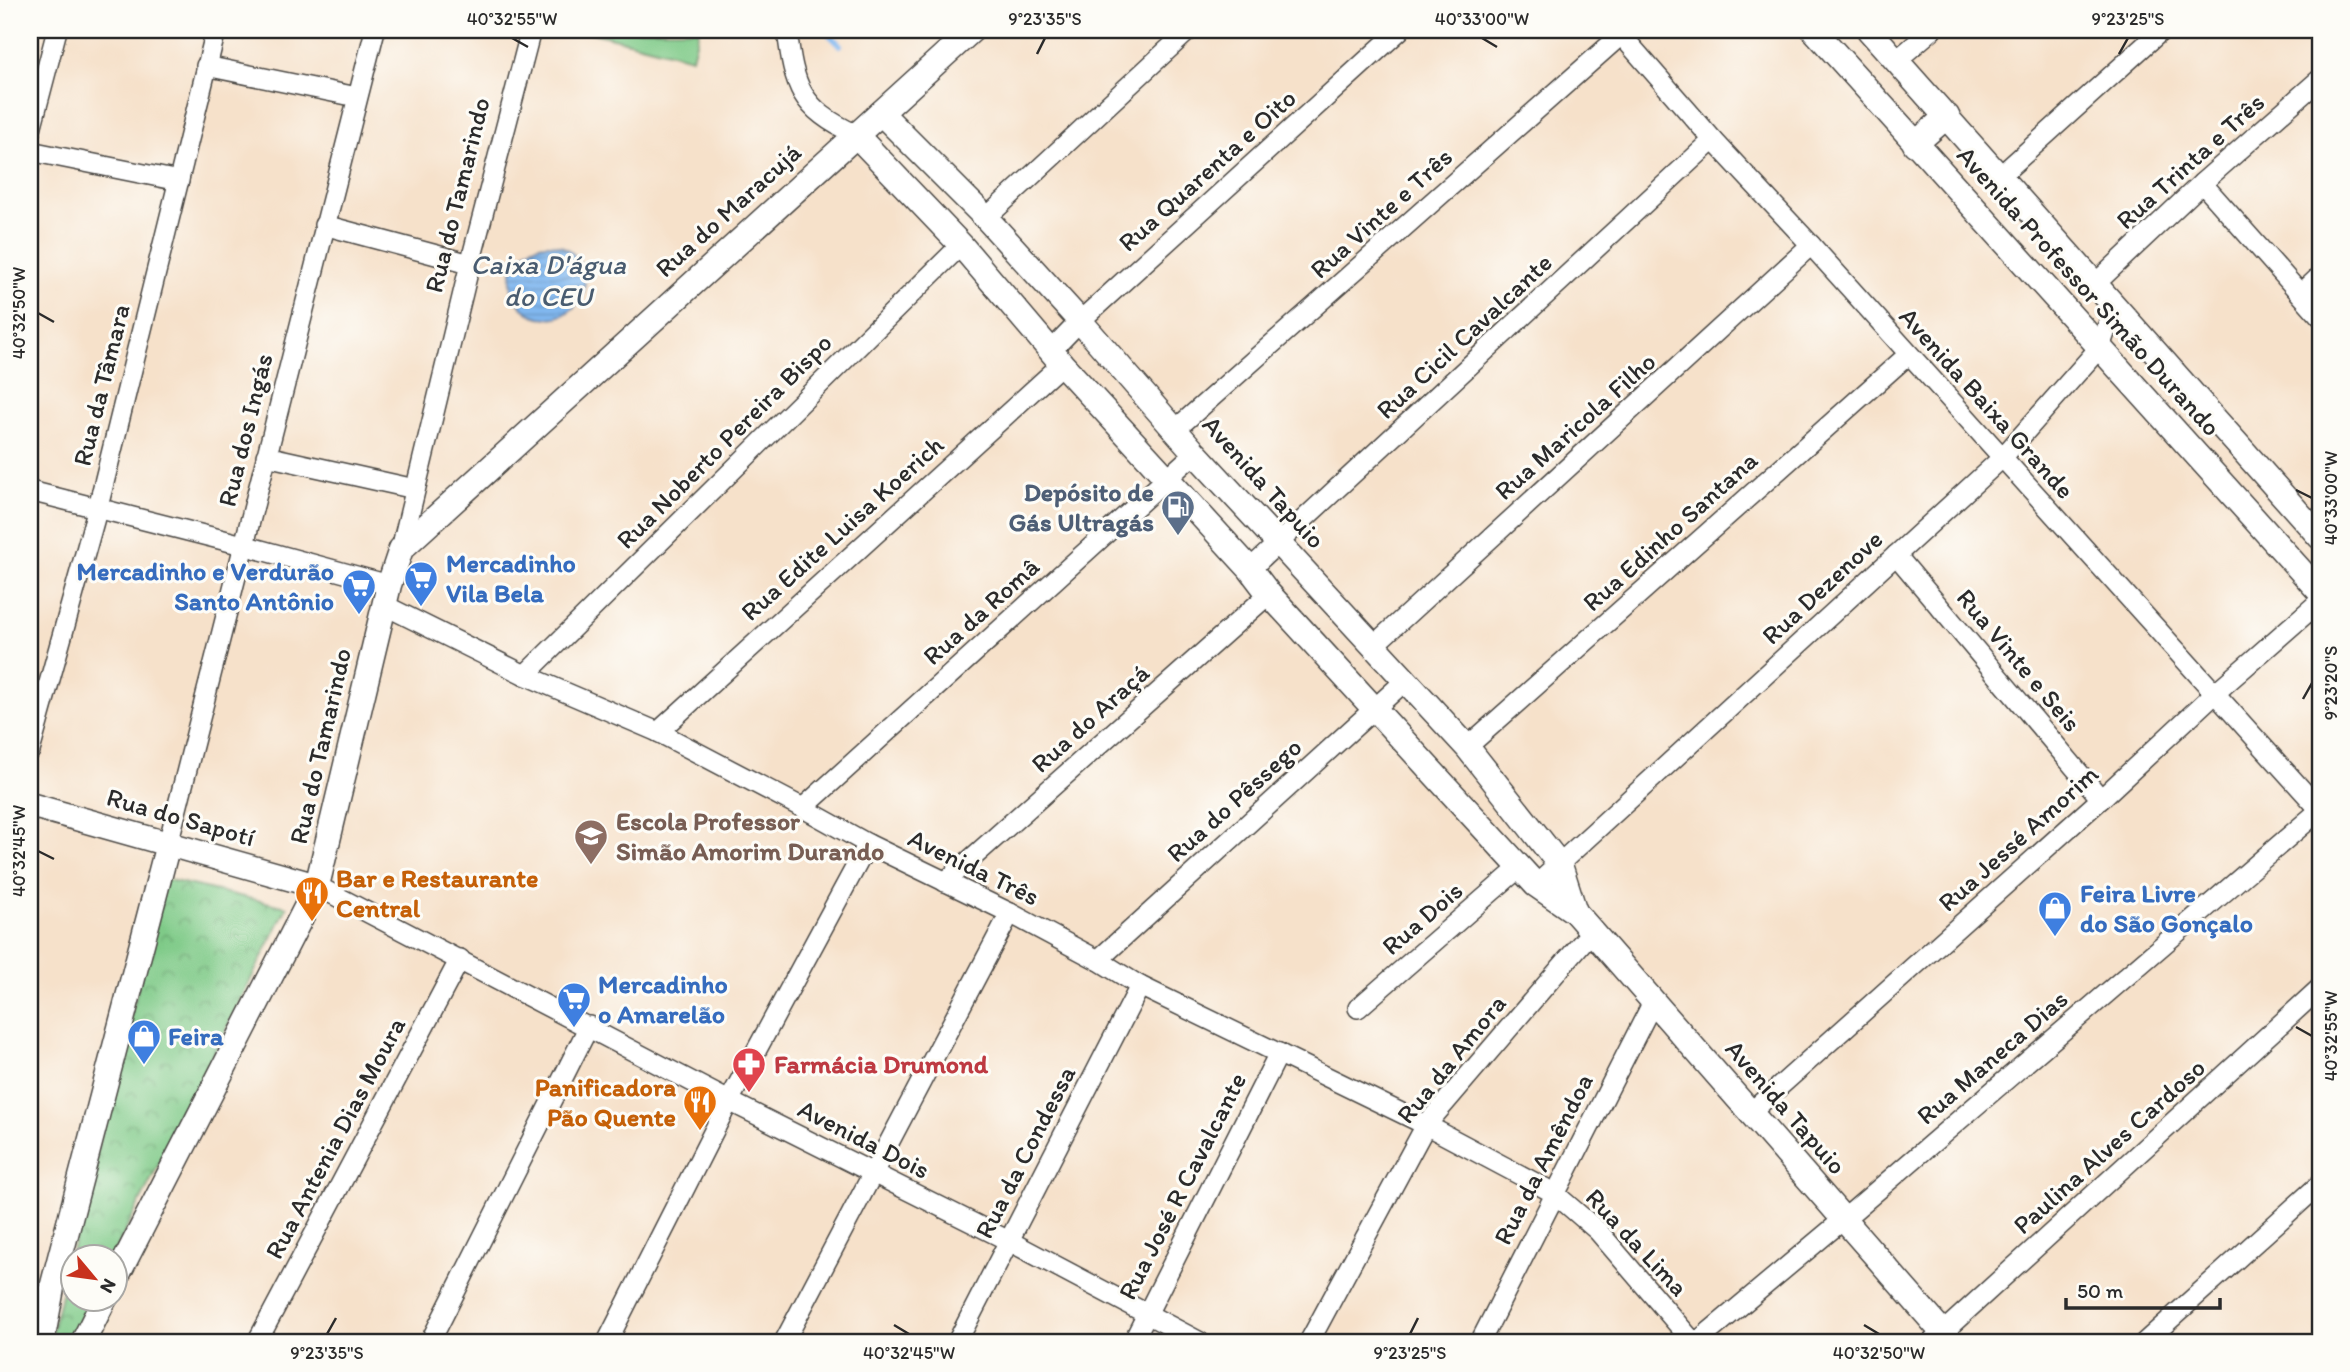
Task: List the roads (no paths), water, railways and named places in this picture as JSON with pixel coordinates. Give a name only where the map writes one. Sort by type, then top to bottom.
[{"type":"street","points":[[30,133],[57,30]]},
{"type":"street","name":"Rua da Tâmara","points":[[30,751],[98,507],[216,30]]},
{"type":"street","name":"Rua dos Ingás","points":[[168,844],[374,30]]},
{"type":"street","name":"Rua do Tamarindo","points":[[130,1251],[317,886],[386,595],[401,549],[470,264],[531,30]]},
{"type":"street","points":[[787,30],[793,71],[802,95],[823,117],[855,134]]},
{"type":"street","name":"Rua do Maracujá","points":[[401,549],[972,30]]},
{"type":"street","points":[[986,218],[1189,30]]},
{"type":"street","name":"Rua Quarenta e Oito","points":[[1057,357],[1080,321],[1400,30]]},
{"type":"street","name":"Avenida Professor Simão Durando","points":[[1814,30],[2320,592]]},
{"type":"street","name":"Avenida Professor Simão Durando","points":[[1869,30],[2320,538]]},
{"type":"street","points":[[1897,60],[1932,30]]},
{"type":"street","points":[[2000,176],[2162,30]]},
{"type":"street","name":"Avenida Baixa Grande","points":[[1619,32],[1713,140],[1811,245],[2320,810]]},
{"type":"street","name":"Rua Vinte e Três","points":[[1176,429],[1619,32]]},
{"type":"street","points":[[206,66],[357,97]]},
{"type":"street","name":"Rua Trinta e Três","points":[[2095,284],[2202,183],[2320,79]]},
{"type":"street","name":"Avenida Tapuio","points":[[881,113],[986,218],[1195,453],[1467,747],[1560,865],[1575,912]]},
{"type":"street","points":[[1915,144],[1947,116]]},
{"type":"street","name":"Avenida Tapuio","points":[[855,134],[961,245],[1057,357],[1250,569],[1269,594],[1536,886],[1575,912],[1844,1219],[1942,1339]]},
{"type":"street","name":"Rua Cicil Cavalcante","points":[[1250,569],[1713,140]]},
{"type":"street","points":[[30,151],[178,181]]},
{"type":"street","points":[[2202,183],[2320,316]]},
{"type":"street","points":[[324,225],[470,264]]},
{"type":"street","name":"Rua Noberto Pereira Bispo","points":[[525,675],[961,245]]},
{"type":"street","name":"Rua Maricola Filho","points":[[1374,645],[1811,245]]},
{"type":"street","points":[[2301,293],[2320,276]]},
{"type":"street","name":"Rua Dezenove","points":[[1536,886],[2002,458],[2100,347],[2115,305]]},
{"type":"street","name":"Rua Edinho Santana","points":[[1467,747],[1908,355]]},
{"type":"street","name":"Rua Edite Luisa Koerich","points":[[658,732],[1057,357]]},
{"type":"street","name":"Rua da Româ","points":[[803,808],[1195,453]]},
{"type":"street","points":[[266,456],[415,489]]},
{"type":"street","name":"Avenida Três","points":[[30,491],[243,545],[386,595],[525,675],[658,732],[868,844],[1010,913],[1098,960],[1140,986],[1426,1125]]},
{"type":"street","points":[[2293,562],[2320,538]]},
{"type":"street","name":"Rua Vinte e Seis","points":[[1896,555],[2101,799]]},
{"type":"street","name":"Rua do Araçá","points":[[946,882],[1269,594]]},
{"type":"street","name":"Rua Jessé Amorim","points":[[1750,1113],[2320,601]]},
{"type":"street","name":"Rua do Pêssego","points":[[1098,960],[1406,680]]},
{"type":"street","name":"Rua do Sapotí","points":[[30,805],[317,886]]},
{"type":"street","name":"Rua Maneca Dias","points":[[1695,1342],[1844,1219],[2320,810]]},
{"type":"street","points":[[40,1340],[168,844]]},
{"type":"street","points":[[607,1342],[729,1101],[868,844]]},
{"type":"street","name":"Rua Dois","points":[[1358,1008],[1520,867]]},
{"type":"street","name":"Avenida Dois","points":[[317,886],[729,1101],[1009,1241],[1200,1342]]},
{"type":"street","points":[[784,1342],[1010,913]]},
{"type":"street","name":"Rua da Amora","points":[[1309,1342],[1426,1125],[1592,931]]},
{"type":"street","name":"Rua Antenia Dias Moura","points":[[257,1342],[460,959]]},
{"type":"street","name":"Rua da Condessa","points":[[957,1342],[1140,986]]},
{"type":"street","name":"Paulina Alves Cardoso","points":[[1942,1339],[2320,988]]},
{"type":"street","name":"Rua da Amêndoa","points":[[1480,1342],[1654,1000]]},
{"type":"street","points":[[430,1342],[589,1026]]},
{"type":"street","name":"Rua José R Cavalcante","points":[[1133,1342],[1279,1053]]},
{"type":"street","name":"Rua da Lima","points":[[1426,1125],[1554,1193],[1598,1231],[1695,1342]]},
{"type":"street","points":[[2150,1341],[2320,1184]]},
{"type":"street","points":[[83,1342],[98,1312]]},
{"type":"water","name":"Caixa D'água do CEU","points":[[548,244],[562,247],[574,255],[582,267],[585,281],[582,295],[574,307],[562,315],[548,318],[534,315],[522,307],[514,295],[511,281],[514,267],[522,255],[534,247]]},
{"type":"waterway","points":[[825,30],[840,45]]},
{"type":"place","name":"Depósito de Gás Ultragás","points":[[1178,537]]},
{"type":"place","name":"Mercadinho Vila Bela","points":[[421,608]]},
{"type":"place","name":"Mercadinho e Verdurão Santo Antônio","points":[[359,616]]},
{"type":"place","name":"Escola Professor Simão Amorim Durando","points":[[591,866]]},
{"type":"place","name":"Bar e Restaurante Central","points":[[312,923]]},
{"type":"place","name":"Feira Livre do São Gonçalo","points":[[2055,938]]},
{"type":"place","name":"Mercadinho o Amarelão","points":[[574,1029]]},
{"type":"place","name":"Feira","points":[[144,1066]]},
{"type":"place","name":"Farmácia Drumond","points":[[749,1094]]},
{"type":"place","name":"Panificadora Pão Quente","points":[[700,1132]]}]
